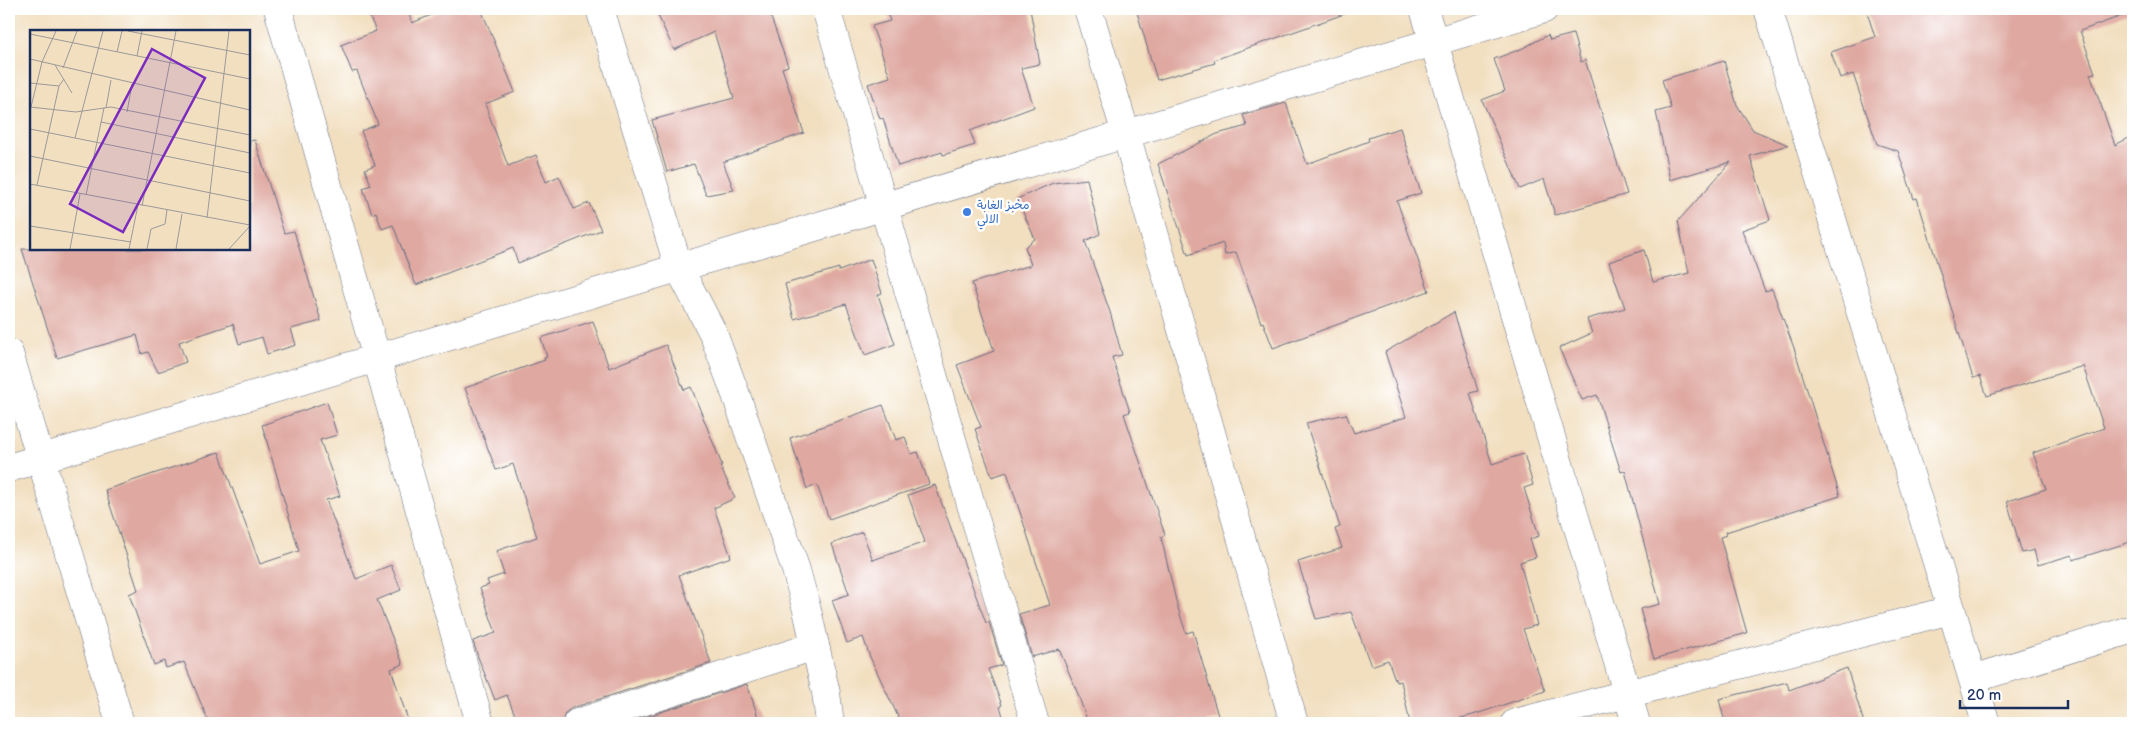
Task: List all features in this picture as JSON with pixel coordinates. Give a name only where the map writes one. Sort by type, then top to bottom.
[{"type":"street","points":[[278,9],[480,723]]},
{"type":"street","points":[[600,9],[679,268],[713,333],[796,570],[815,646],[830,723]]},
{"type":"street","points":[[826,9],[1035,723]]},
{"type":"street","points":[[1088,9],[1126,134],[1294,723]]},
{"type":"street","points":[[1424,9],[1636,723]]},
{"type":"street","points":[[9,468],[1544,9]]},
{"type":"street","points":[[1768,9],[1986,723]]},
{"type":"street","points":[[9,353],[120,723]]},
{"type":"street","points":[[1515,723],[1951,610]]},
{"type":"street","points":[[1973,679],[2133,629]]},
{"type":"street","points":[[577,723],[815,646]]},
{"type":"building","points":[[366,9],[407,9],[412,23],[446,9],[481,9],[515,92],[485,104],[508,166],[536,155],[546,182],[559,176],[574,209],[589,203],[601,230],[518,263],[513,248],[416,285],[393,225],[382,229],[376,212],[372,214],[363,188],[371,185],[365,169],[375,165],[361,131],[378,124],[357,71],[352,72],[341,45],[376,31]]},
{"type":"building","points":[[655,9],[768,9],[788,66],[782,68],[804,133],[723,162],[734,190],[706,195],[694,164],[667,172],[652,120],[734,98],[714,32],[674,50]]},
{"type":"building","points":[[886,9],[1030,9],[1040,64],[1021,68],[1034,107],[970,131],[975,145],[943,155],[942,152],[898,166],[883,118],[880,119],[868,84],[890,77],[872,26],[890,21]]},
{"type":"building","points":[[1136,9],[1347,9],[1347,13],[1214,60],[1215,63],[1157,80]]},
{"type":"building","points":[[1866,9],[2130,9],[2130,13],[2080,31],[2095,73],[2090,74],[2115,145],[2133,136],[2133,541],[2073,560],[2072,555],[2038,565],[2034,550],[2022,553],[2007,501],[2046,489],[2033,453],[2104,428],[2083,366],[1987,396],[1980,376],[1973,378],[1917,198],[1914,199],[1898,151],[1877,144],[1853,74],[1840,78],[1831,52],[1875,37]]},
{"type":"building","points":[[1573,34],[1581,62],[1585,60],[1627,194],[1555,215],[1544,179],[1520,189],[1482,100],[1505,91],[1494,59],[1521,49],[1548,35],[1550,40]]},
{"type":"building","points":[[1724,61],[1737,105],[1753,130],[1788,145],[1750,156],[1770,220],[1742,230],[1765,291],[1772,289],[1794,348],[1840,496],[1726,532],[1727,535],[1720,537],[1747,633],[1654,659],[1640,609],[1660,604],[1625,471],[1621,472],[1597,395],[1582,400],[1559,348],[1592,333],[1587,319],[1625,308],[1609,262],[1644,250],[1653,282],[1689,273],[1678,221],[1731,162],[1670,180],[1656,112],[1671,108],[1662,80]]},
{"type":"building","points":[[1286,103],[1307,164],[1369,141],[1368,138],[1400,128],[1421,193],[1397,201],[1429,291],[1273,348],[1263,322],[1261,323],[1236,252],[1225,255],[1223,243],[1188,255],[1158,164],[1217,134],[1247,126],[1243,115]]},
{"type":"building","points":[[255,140],[284,233],[294,231],[321,321],[291,329],[296,345],[267,354],[262,337],[239,344],[233,324],[179,342],[186,362],[158,372],[148,352],[142,354],[137,335],[57,358],[22,249],[250,250],[250,141]]},
{"type":"building","points":[[1087,179],[1100,234],[1085,241],[1110,312],[1122,355],[1112,357],[1130,412],[1124,414],[1165,535],[1161,537],[1177,605],[1186,633],[1193,631],[1219,719],[1203,723],[1088,723],[1059,649],[1032,657],[1019,614],[1050,605],[1007,472],[992,477],[975,429],[981,427],[957,365],[994,351],[972,283],[1031,265],[1025,247],[1035,239],[1017,199],[1053,183]]},
{"type":"building","points":[[871,259],[882,293],[878,295],[895,344],[865,355],[846,304],[794,319],[785,284],[839,268],[839,271]]},
{"type":"building","points":[[1454,312],[1478,391],[1470,393],[1492,464],[1524,454],[1533,485],[1524,488],[1539,536],[1530,539],[1536,557],[1520,562],[1537,625],[1523,629],[1545,691],[1473,715],[1440,723],[1410,723],[1401,681],[1396,682],[1388,660],[1371,666],[1351,612],[1316,619],[1298,562],[1342,548],[1335,529],[1340,527],[1306,423],[1346,414],[1354,433],[1406,417],[1385,352]]},
{"type":"building","points":[[593,321],[609,368],[666,345],[684,390],[691,387],[722,465],[720,466],[735,498],[714,508],[731,557],[679,575],[711,663],[572,708],[565,713],[562,723],[518,723],[507,695],[495,700],[473,641],[496,633],[480,588],[489,585],[487,580],[504,574],[496,551],[537,537],[513,464],[496,470],[465,388],[545,360],[544,358],[547,357],[541,338]]},
{"type":"building","points":[[327,402],[337,435],[320,440],[340,496],[326,500],[356,579],[391,565],[401,590],[377,600],[403,664],[391,669],[409,723],[209,723],[184,662],[166,668],[164,661],[154,665],[129,594],[138,590],[105,490],[219,452],[260,564],[299,551],[262,425]]},
{"type":"building","points":[[883,405],[896,440],[905,437],[911,454],[918,452],[929,484],[829,519],[817,485],[807,489],[790,438]]},
{"type":"building","points":[[935,485],[986,623],[989,622],[1002,665],[988,669],[1002,705],[1000,706],[1005,723],[901,723],[870,657],[863,637],[847,643],[832,600],[849,594],[832,544],[862,532],[873,560],[925,542],[908,495]]},
{"type":"building","points":[[1847,668],[1864,723],[1725,723],[1719,699],[1787,682],[1789,690]]},
{"type":"building","points":[[747,684],[760,723],[627,723]]},
{"type":"place","name":"مخبز الغابة الالي","points":[[967,212]]}]
